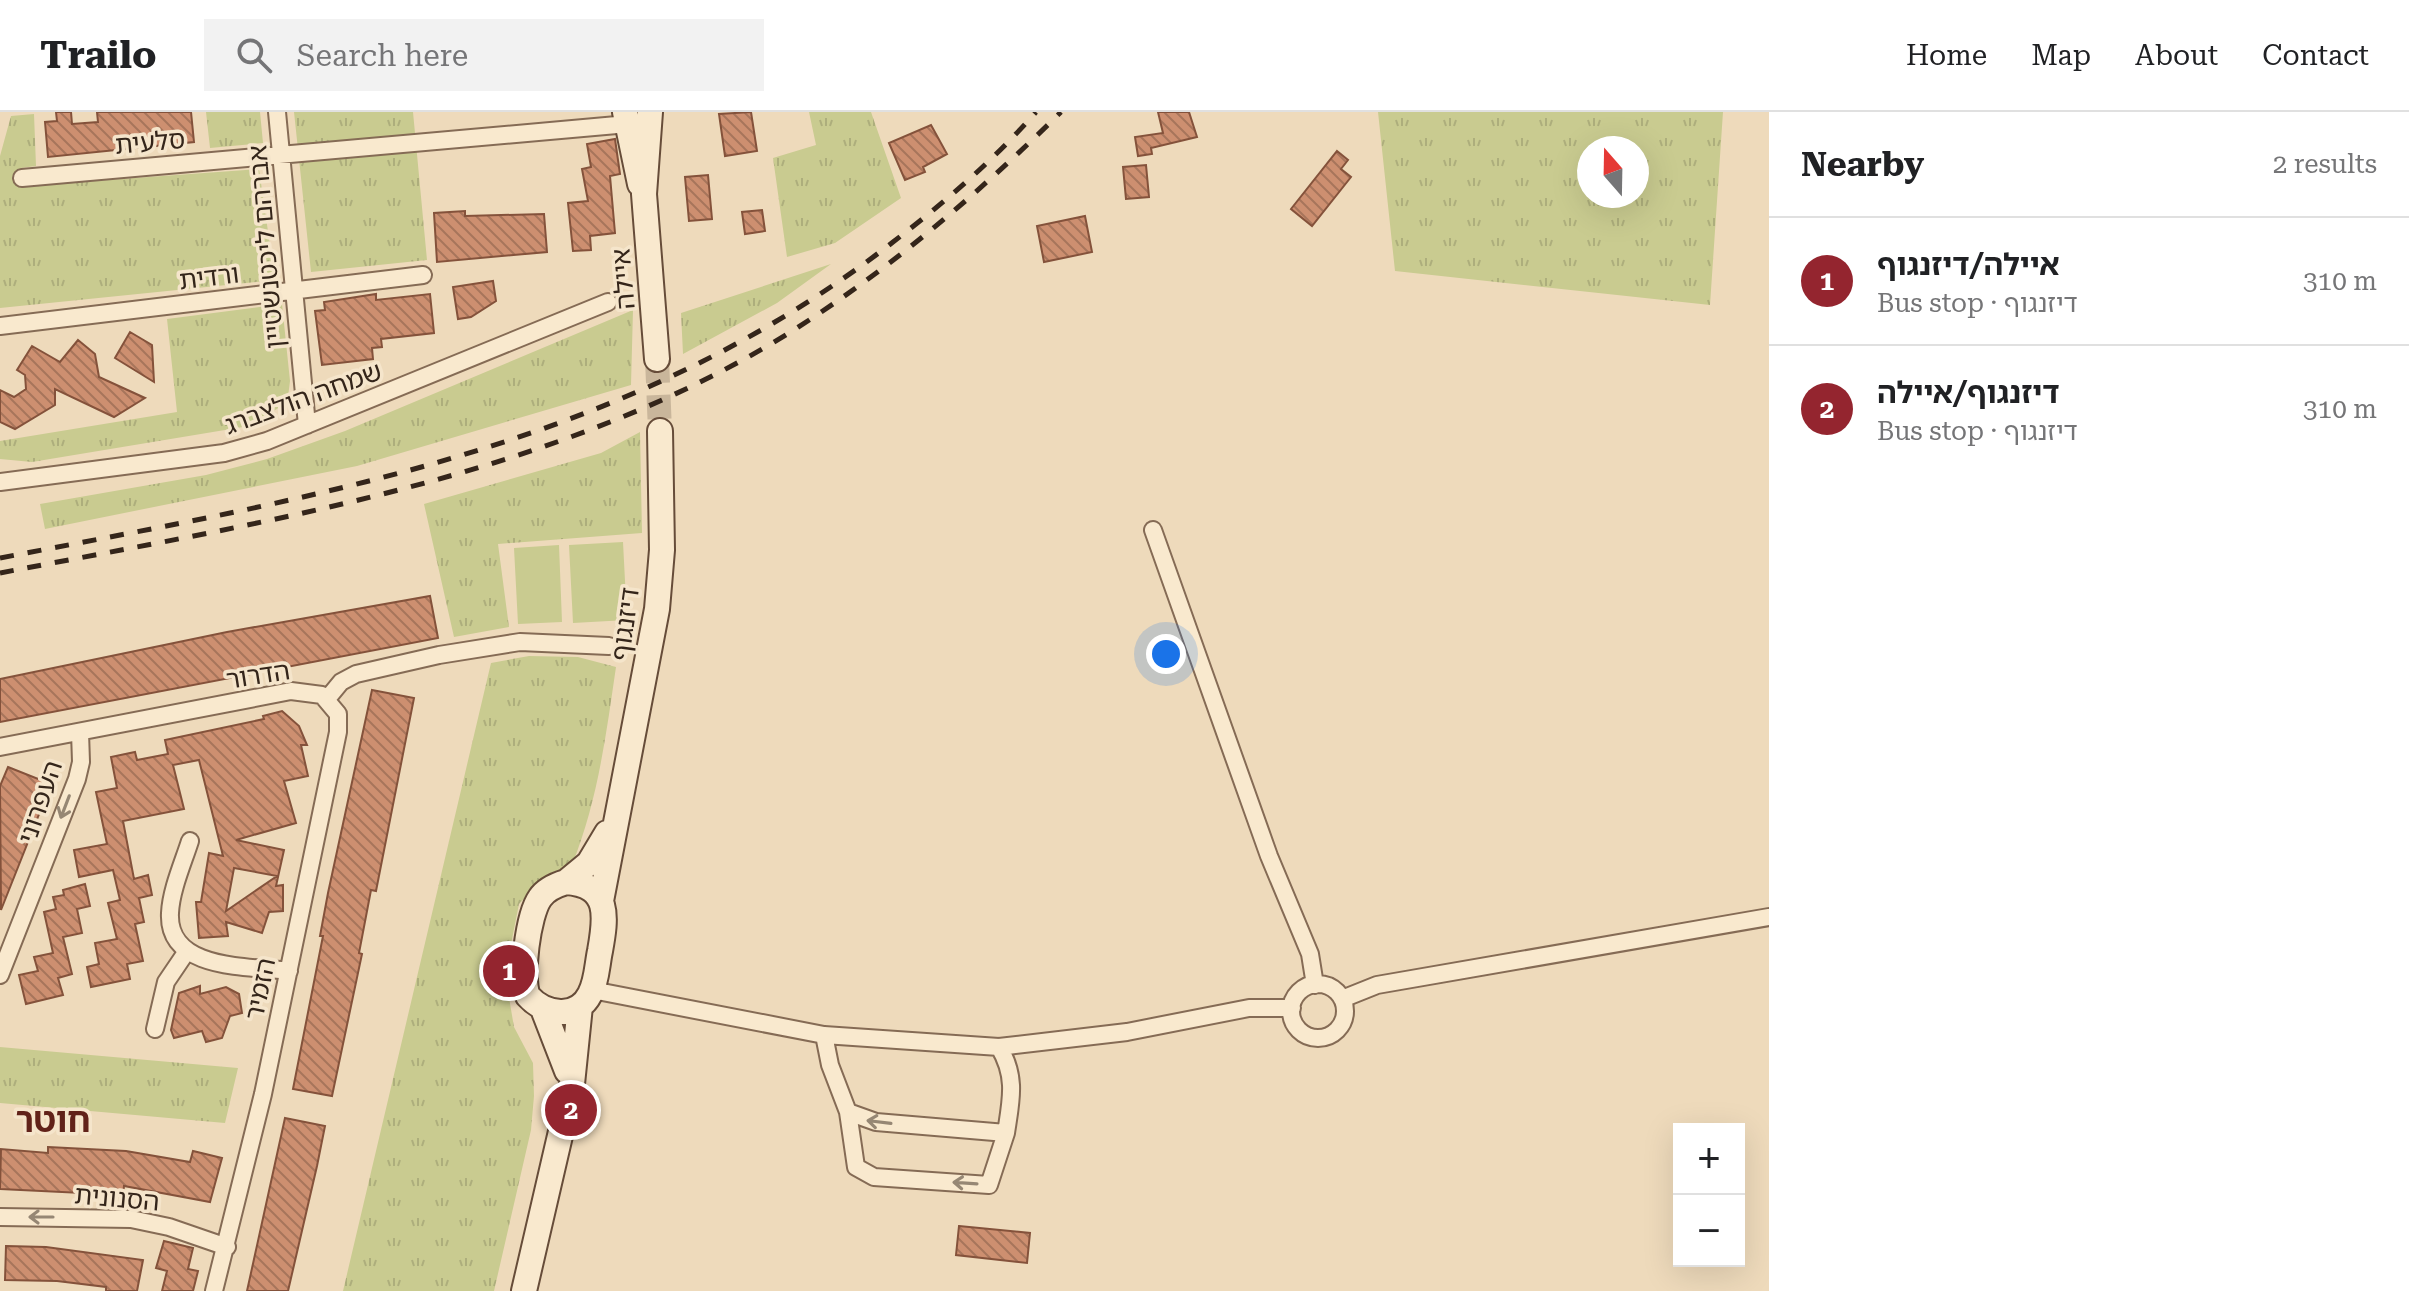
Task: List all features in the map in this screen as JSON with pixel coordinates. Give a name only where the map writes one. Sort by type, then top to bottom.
[{"type":"street","name":"אברהם ליכטנשטיין","points":[[277,112],[307,425]]},
{"type":"street","name":"איילה","points":[[650,112],[644,194],[657,359]]},
{"type":"street","name":"סלעית","points":[[22,178],[627,118]]},
{"type":"street","name":"איילה","points":[[627,118],[632,156],[644,194]]},
{"type":"street","name":"ורדית","points":[[0,326],[423,275]]},
{"type":"street","name":"שמחה הולצברג","points":[[0,482],[224,453],[307,425],[608,302]]},
{"type":"street","name":"דיזנגוף","points":[[586,998],[605,922],[601,901],[614,820],[638,720],[657,609],[662,535],[660,431]]},
{"type":"street","points":[[1153,530],[1269,856],[1310,954],[1315,985]]},
{"type":"street","name":"הדרור","points":[[0,747],[291,691],[309,691],[327,699],[341,682],[356,674],[439,655],[520,642],[609,646]]},
{"type":"street","name":"הזמיר","points":[[214,1291],[227,1247],[289,971],[338,732],[338,714],[327,699]]},
{"type":"street","name":"העפרוני","points":[[0,975],[77,779],[81,762],[80,732]]},
{"type":"street","name":"דיזנגוף","points":[[543,1009],[528,996],[523,977],[535,908],[547,891],[566,882],[589,863],[614,820]]},
{"type":"street","points":[[190,841],[170,911],[176,938],[187,951],[202,960],[289,971]]},
{"type":"street","points":[[566,882],[587,886],[601,901]]},
{"type":"street","points":[[1342,999],[1377,985],[1769,917]]},
{"type":"street","points":[[155,1029],[166,982],[187,951]]},
{"type":"street","points":[[1315,985],[1332,989],[1342,999],[1343,1021],[1334,1033],[1319,1038],[1298,1029],[1292,1008],[1298,994],[1315,985]]},
{"type":"street","points":[[543,1009],[562,1012],[586,998],[824,1035],[999,1047],[1127,1032],[1249,1008],[1292,1008]]},
{"type":"street","points":[[524,1291],[572,1084],[586,998]]},
{"type":"street","points":[[543,1009],[572,1084]]},
{"type":"street","points":[[824,1035],[830,1065],[848,1112],[856,1167],[874,1177],[989,1185],[1006,1133],[1014,1084],[1010,1066],[999,1047]]},
{"type":"street","points":[[848,1112],[876,1122],[1006,1133]]},
{"type":"street","name":"הסנונית","points":[[0,1217],[131,1219],[169,1227],[227,1247]]},
{"type":"green space","points":[[206,112],[260,112],[263,143],[210,148]]},
{"type":"green space","points":[[294,112],[413,112],[427,260],[311,272]]},
{"type":"green space","points":[[809,112],[871,112],[901,198],[835,243],[787,257],[773,158],[816,145]]},
{"type":"green space","points":[[1378,112],[1723,112],[1710,305],[1395,271]]},
{"type":"green space","points":[[34,114],[36,166],[21,168],[24,186],[259,169],[275,280],[0,308],[0,156],[11,116]]},
{"type":"green space","points":[[831,264],[777,303],[683,354],[681,313]]},
{"type":"green space","points":[[282,304],[290,381],[288,397],[277,409],[243,427],[32,462],[0,459],[0,441],[177,412],[167,319]]},
{"type":"green space","points":[[633,310],[631,385],[357,466],[45,529],[40,504],[206,475],[267,459],[345,431]]},
{"type":"green space","points":[[640,432],[642,533],[498,544],[509,627],[454,637],[424,504],[601,453]]},
{"type":"green space","points":[[623,542],[627,620],[573,623],[569,545]]},
{"type":"green space","points":[[559,545],[562,622],[518,624],[514,548]]},
{"type":"green space","points":[[529,656],[578,657],[616,667],[600,767],[581,841],[572,865],[548,874],[519,904],[505,974],[514,1027],[533,1063],[534,1096],[531,1130],[494,1291],[343,1291],[491,663]]},
{"type":"green space","points":[[0,1047],[238,1068],[225,1123],[0,1103]]},
{"type":"building","points":[[56,112],[71,112],[72,124],[98,122],[97,112],[191,112],[194,142],[48,157],[45,122],[57,121]]},
{"type":"building","points":[[751,112],[757,151],[725,156],[719,114]]},
{"type":"building","points":[[1158,112],[1189,112],[1197,137],[1151,148],[1152,154],[1138,156],[1135,137],[1163,133]]},
{"type":"building","points":[[931,125],[947,154],[923,167],[925,172],[905,180],[889,143]]},
{"type":"building","points":[[615,139],[620,174],[610,176],[615,233],[590,236],[591,250],[573,251],[568,203],[588,201],[582,169],[591,167],[587,144]]},
{"type":"building","points":[[1337,151],[1348,160],[1341,169],[1351,177],[1312,226],[1291,209]]},
{"type":"building","points":[[1146,165],[1149,197],[1126,199],[1123,167]]},
{"type":"building","points":[[708,175],[712,219],[689,221],[685,177]]},
{"type":"building","points":[[762,210],[765,231],[745,234],[742,212]]},
{"type":"building","points":[[465,211],[465,216],[544,214],[547,252],[437,262],[434,213]]},
{"type":"building","points":[[1085,216],[1092,252],[1044,262],[1037,226]]},
{"type":"building","points":[[493,281],[496,301],[471,317],[458,319],[453,287]]},
{"type":"building","points":[[376,294],[376,300],[430,294],[434,333],[381,339],[382,347],[372,348],[373,359],[322,365],[315,311],[325,310],[324,302]]},
{"type":"building","points":[[130,332],[152,345],[154,382],[115,358]]},
{"type":"building","points":[[78,340],[95,354],[99,377],[145,398],[114,417],[55,389],[55,405],[15,429],[0,422],[0,390],[14,397],[26,389],[25,375],[17,370],[32,346],[60,362]]},
{"type":"building","points":[[430,596],[438,638],[0,722],[0,679],[227,632]]},
{"type":"building","points":[[372,690],[414,698],[376,891],[371,890],[359,953],[362,954],[332,1096],[293,1089],[323,936],[320,936],[328,893]]},
{"type":"building","points":[[282,711],[299,726],[307,745],[301,745],[308,776],[284,781],[296,823],[236,840],[284,850],[276,886],[283,885],[283,911],[269,912],[262,933],[226,922],[228,936],[199,938],[196,902],[201,902],[209,853],[223,856],[199,760],[173,765],[184,809],[123,821],[134,879],[148,875],[152,895],[139,898],[144,922],[135,924],[143,961],[127,964],[130,979],[91,987],[87,967],[99,964],[95,943],[117,939],[108,903],[120,900],[113,870],[79,877],[74,850],[107,844],[96,792],[117,788],[111,757],[135,752],[137,760],[168,754],[165,740],[264,719],[263,716]],"holes":[[[234,868],[277,876],[226,911]]]},
{"type":"building","points":[[8,767],[51,784],[1,910],[0,786]]},
{"type":"building","points":[[85,884],[90,906],[77,909],[82,933],[63,937],[72,974],[58,978],[63,995],[26,1004],[19,975],[38,971],[34,957],[53,953],[44,912],[56,909],[53,897],[64,895],[63,890]]},
{"type":"building","points":[[200,986],[200,994],[226,987],[239,994],[242,1013],[230,1016],[222,1038],[206,1042],[202,1031],[174,1038],[171,1030],[179,993]]},
{"type":"building","points":[[285,1118],[325,1126],[317,1166],[288,1291],[247,1291]]},
{"type":"building","points":[[48,1147],[126,1151],[190,1162],[193,1151],[222,1158],[210,1202],[124,1186],[123,1195],[0,1189],[1,1149],[48,1153]]},
{"type":"building","points":[[959,1226],[1030,1233],[1027,1263],[956,1255]]},
{"type":"building","points":[[164,1241],[193,1248],[188,1269],[198,1271],[193,1291],[162,1291],[167,1271],[156,1268]]},
{"type":"building","points":[[6,1246],[46,1247],[143,1260],[137,1291],[106,1291],[106,1287],[57,1281],[5,1280]]},
{"type":"tunnel","points":[[657,359],[660,431]]},
{"type":"railway","points":[[0,558],[237,512],[353,485],[467,454],[579,416],[687,369],[792,312],[931,212],[1003,147],[1036,112]]},
{"type":"railway","points":[[0,573],[305,513],[507,459],[605,424],[699,383],[826,309],[931,230],[1061,112]]},
{"type":"place","name":"איילה/דיזנגוף","points":[[509,971]]},
{"type":"place","name":"דיזנגוף/איילה","points":[[571,1110]]},
{"type":"district","name":"חוטר","points":[[53,1120]]}]
